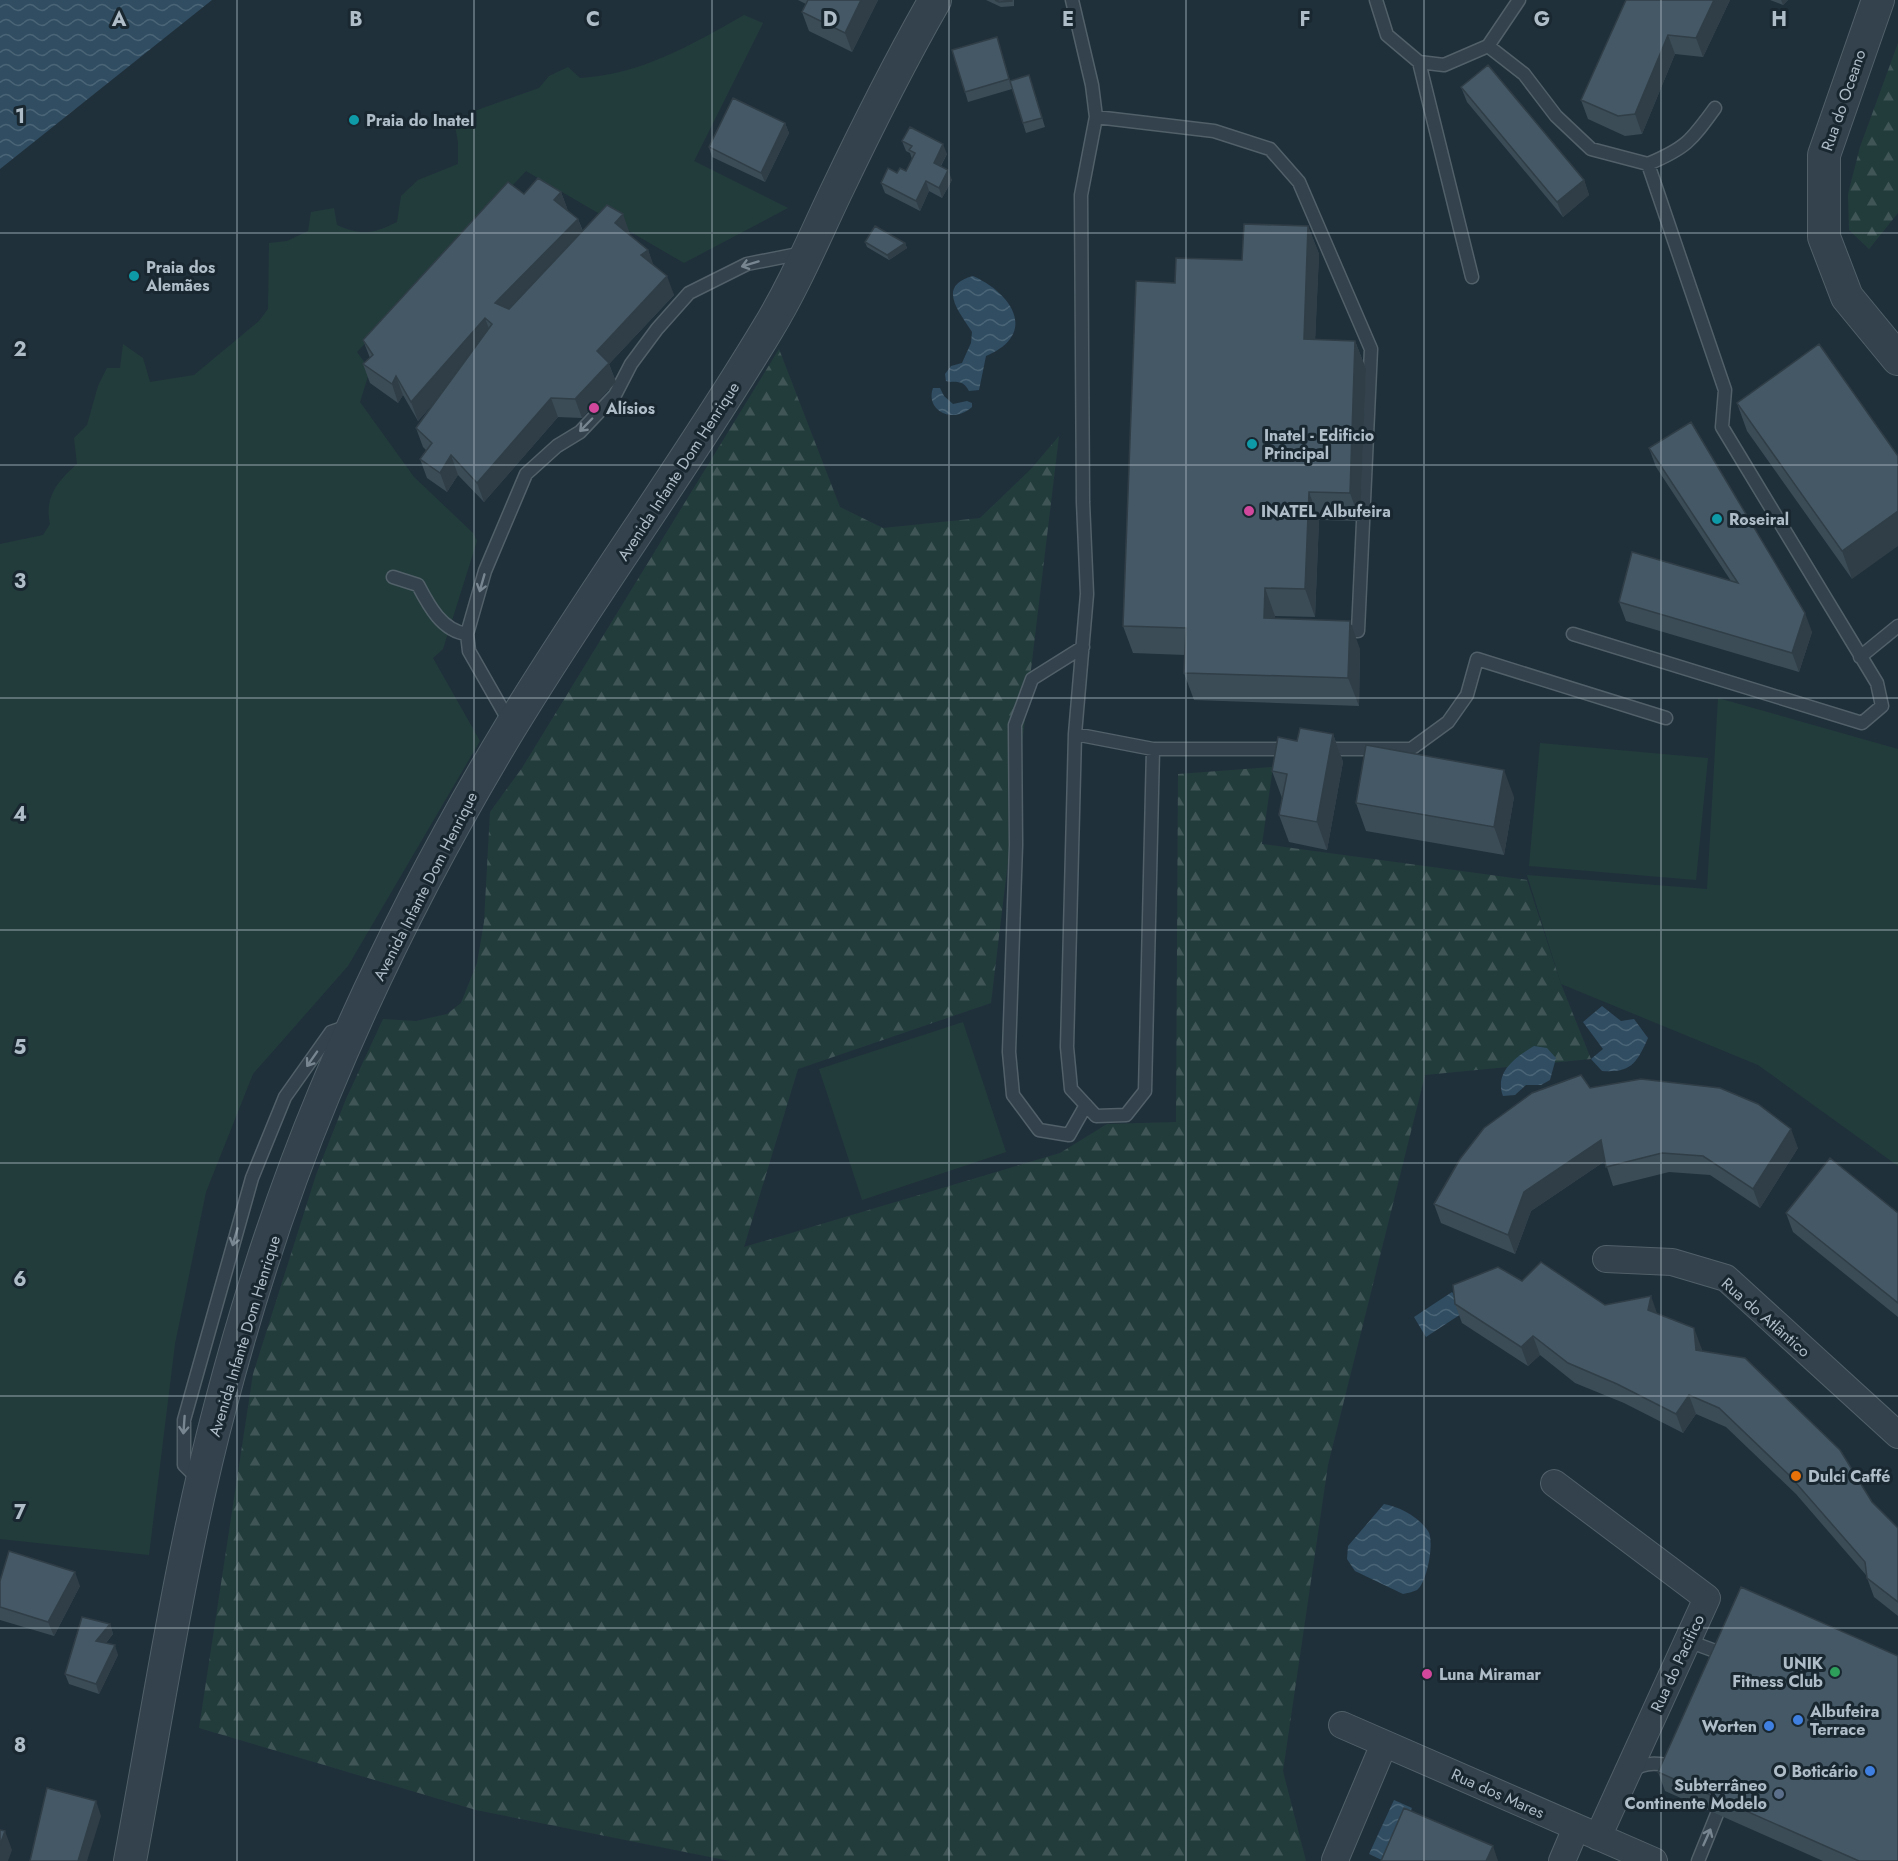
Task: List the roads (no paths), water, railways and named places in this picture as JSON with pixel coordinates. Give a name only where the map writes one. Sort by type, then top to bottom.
[{"type":"street","name":"Avenida Infante Dom Henrique","points":[[130,1861],[202,1483],[220,1406],[259,1274],[322,1099],[355,1023],[426,880],[512,726],[721,407],[772,323],[890,79],[935,0]]},
{"type":"street","name":"Rua do Oceano","points":[[1878,0],[1824,155],[1824,237],[1847,297],[1898,359]]},
{"type":"street","name":"Rua do Atlântico","points":[[1606,1259],[1672,1262],[1726,1278],[1898,1435]]},
{"type":"street","name":"Rua do Pacifico","points":[[1554,1483],[1707,1598],[1624,1778],[1587,1833],[1562,1861]]},
{"type":"street","name":"Rua dos Mares","points":[[1342,1725],[1654,1861]]},
{"type":"street","points":[[1335,1860],[1384,1744]]},
{"type":"lane","points":[[1072,0],[1092,85],[1096,117],[1081,195],[1083,502],[1087,594],[1075,734],[1068,1047],[1071,1089],[1096,1116],[1126,1116],[1145,1091],[1153,749]]},
{"type":"lane","points":[[1376,0],[1387,35],[1419,62],[1444,66],[1488,46],[1520,0]]},
{"type":"lane","points":[[1488,46],[1524,74],[1556,116],[1590,149],[1648,164],[1678,152],[1695,135],[1715,108]]},
{"type":"lane","points":[[1419,62],[1472,277]]},
{"type":"lane","points":[[1096,117],[1214,131],[1270,149],[1299,182],[1371,349],[1358,631],[1323,631]]},
{"type":"lane","points":[[1573,634],[1862,723],[1882,706],[1877,683],[1722,427],[1725,390],[1648,164]]},
{"type":"lane","points":[[512,726],[469,651],[467,634],[486,570],[526,474],[557,446],[580,432],[615,395],[637,355],[689,293],[747,264],[807,252]]},
{"type":"lane","points":[[393,577],[418,585],[430,607],[445,625],[454,633],[467,634]]},
{"type":"lane","points":[[1860,657],[1898,626]]},
{"type":"lane","points":[[1083,647],[1032,679],[1015,724],[1016,845],[1009,1052],[1013,1095],[1039,1130],[1069,1135],[1086,1105]]},
{"type":"lane","points":[[1075,734],[1153,749],[1411,749],[1448,722],[1467,695],[1477,659],[1666,718]]},
{"type":"lane","points":[[1688,1641],[1726,1655]]},
{"type":"lane","points":[[1624,1778],[1640,1765],[1663,1764],[1676,1767]]},
{"type":"lane","points":[[1698,1861],[1717,1814]]},
{"type":"water","points":[[0,0],[212,0],[0,169]]},
{"type":"water","points":[[973,276],[999,293],[1008,303],[1014,314],[1015,326],[1012,337],[1002,347],[986,356],[979,390],[969,391],[962,383],[946,381],[945,374],[951,366],[962,363],[971,343],[972,332],[957,308],[953,293],[955,286],[962,280]]},
{"type":"water","points":[[933,388],[940,388],[944,396],[953,404],[967,401],[972,403],[972,407],[956,415],[942,412],[933,403]]},
{"type":"water","points":[[1602,1006],[1621,1021],[1634,1019],[1648,1038],[1632,1065],[1620,1070],[1602,1071],[1591,1059],[1603,1049],[1583,1022]]},
{"type":"water","points":[[1534,1046],[1547,1048],[1556,1058],[1550,1080],[1541,1085],[1526,1085],[1515,1095],[1503,1096],[1502,1080],[1508,1066]]},
{"type":"water","points":[[1452,1292],[1464,1312],[1426,1337],[1414,1317]]},
{"type":"water","points":[[1384,1504],[1403,1510],[1414,1517],[1424,1526],[1430,1536],[1427,1571],[1417,1590],[1403,1594],[1355,1571],[1347,1559],[1348,1546]]},
{"type":"water","points":[[1394,1800],[1412,1808],[1384,1861],[1369,1854]]},
{"type":"place","name":"Praia do Inatel","points":[[354,120]]},
{"type":"place","name":"Praia dos Alemães","points":[[134,276]]},
{"type":"place","name":"Alísios","points":[[594,408]]},
{"type":"place","name":"Inatel - Edificio Principal","points":[[1252,444]]},
{"type":"place","name":"INATEL Albufeira","points":[[1249,511]]},
{"type":"place","name":"Roseiral","points":[[1717,519]]},
{"type":"place","name":"Dulci Caffé","points":[[1796,1476]]},
{"type":"place","name":"UNIK Fitness Club","points":[[1835,1672]]},
{"type":"place","name":"Luna Miramar","points":[[1427,1674]]},
{"type":"place","name":"Albufeira Terrace","points":[[1798,1720]]},
{"type":"place","name":"Worten","points":[[1769,1726]]},
{"type":"place","name":"O Boticário","points":[[1870,1771]]},
{"type":"place","name":"Subterrâneo Continente Modelo","points":[[1779,1794]]}]
